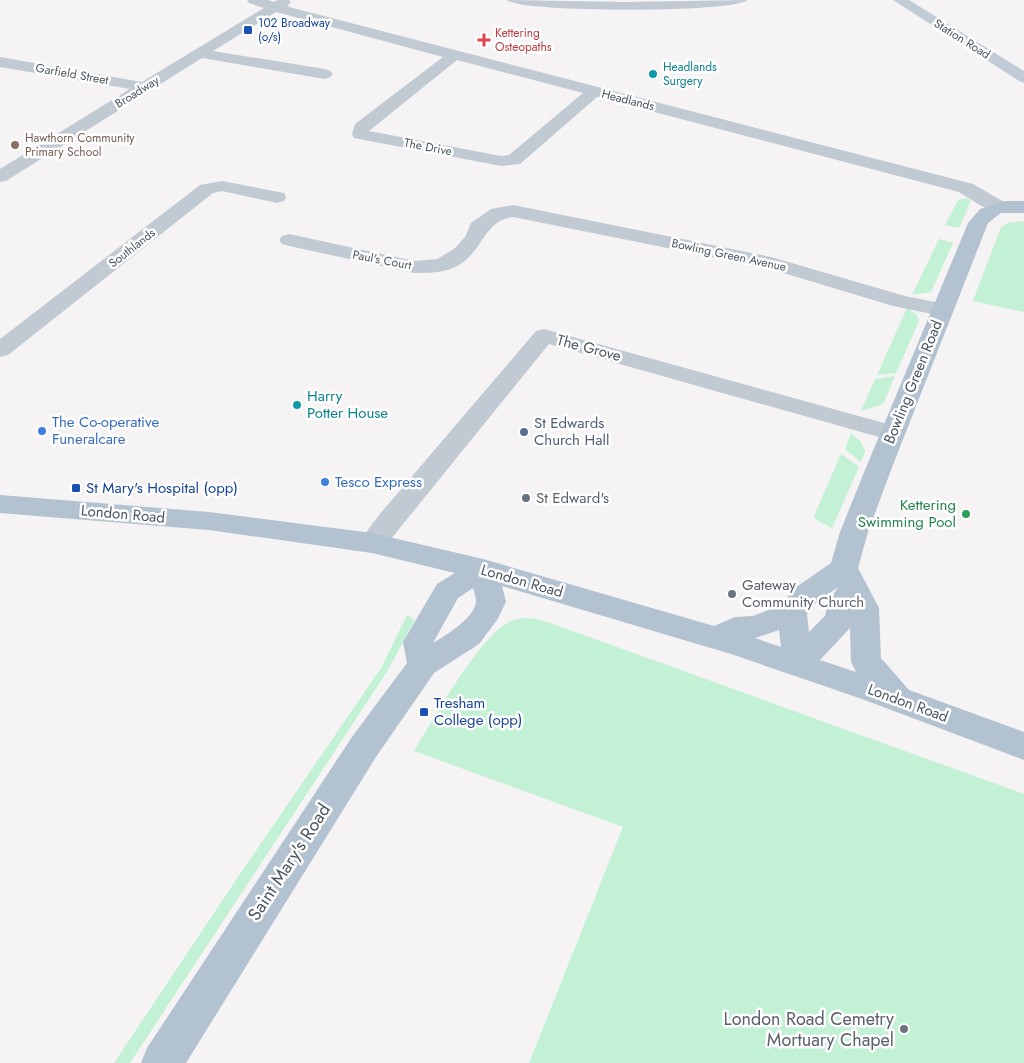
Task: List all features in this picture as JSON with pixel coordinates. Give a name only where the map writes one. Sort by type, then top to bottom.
[{"type":"main road","name":"Station Road","points":[[900,0],[1024,78]]},
{"type":"main road","points":[[999,207],[1024,207]]},
{"type":"main road","name":"Bowling Green Road","points":[[798,664],[839,620],[849,577],[854,532],[978,223],[983,214],[999,207]]},
{"type":"main road","name":"London Road","points":[[0,504],[200,520],[372,543],[483,569],[718,638],[798,664],[1024,746]]},
{"type":"main road","points":[[423,665],[418,642],[447,591],[483,569]]},
{"type":"main road","name":"Saint Mary's Road","points":[[162,1063],[364,746],[423,665],[468,636],[487,612],[491,602],[483,569]]},
{"type":"main road","points":[[718,638],[736,628],[755,627],[792,613],[802,598],[849,577],[864,608],[866,662],[898,699]]},
{"type":"main road","points":[[792,613],[798,664]]},
{"type":"street","name":"Headlands","points":[[254,0],[454,55],[966,188],[999,207]]},
{"type":"street","name":"Broadway","points":[[0,177],[274,7],[291,0]]},
{"type":"street","points":[[514,0],[628,7],[740,0]]},
{"type":"street","points":[[200,53],[325,74]]},
{"type":"street","name":"The Drive","points":[[454,55],[361,128],[360,134],[501,161],[514,160],[595,92]]},
{"type":"street","name":"Garfield Street","points":[[0,62],[144,87]]},
{"type":"street","name":"Southlands","points":[[0,350],[207,189],[222,186],[284,191],[260,210]]},
{"type":"street","name":"Bowling Green Avenue","points":[[513,210],[771,263],[901,301],[942,310]]},
{"type":"street","name":"Paul's Court","points":[[289,240],[414,267],[426,267],[455,261],[477,235],[478,227],[498,213],[513,210]]},
{"type":"street","name":"The Grove","points":[[372,543],[388,521],[544,336],[893,432]]},
{"type":"green space","points":[[968,198],[971,201],[959,228],[945,225],[958,200]]},
{"type":"green space","points":[[1024,221],[1024,312],[973,301],[1001,227],[1008,223]]},
{"type":"green space","points":[[939,239],[953,243],[931,292],[912,295]]},
{"type":"green space","points":[[907,308],[916,314],[919,321],[896,373],[877,375]]},
{"type":"green space","points":[[895,376],[883,404],[861,411],[875,379]]},
{"type":"green space","points":[[851,433],[861,442],[865,451],[861,462],[845,449]]},
{"type":"green space","points":[[841,454],[859,467],[832,528],[818,521],[814,516]]},
{"type":"green space","points":[[407,615],[415,620],[388,670],[130,1063],[114,1063],[381,668]]},
{"type":"green space","points":[[524,618],[537,619],[556,625],[1024,794],[1024,1063],[529,1063],[623,827],[414,751],[456,682],[482,647],[494,633],[508,623]]},
{"type":"place","name":"102 Broadway (o/s)","points":[[248,30]]},
{"type":"place","name":"Kettering Osteopaths","points":[[484,40]]},
{"type":"place","name":"Headlands Surgery","points":[[653,74]]},
{"type":"place","name":"Hawthorn Community Primary School","points":[[15,145]]},
{"type":"place","name":"Harry Potter House","points":[[297,405]]},
{"type":"place","name":"The Co-operative Funeralcare","points":[[42,431]]},
{"type":"place","name":"St Edwards Church Hall","points":[[524,432]]},
{"type":"place","name":"Tesco Express","points":[[325,482]]},
{"type":"place","name":"St Mary's Hospital (opp)","points":[[76,488]]},
{"type":"place","name":"St Edward's","points":[[526,498]]},
{"type":"place","name":"Kettering Swimming Pool","points":[[966,514]]},
{"type":"place","name":"Gateway Community Church","points":[[732,594]]},
{"type":"place","name":"Tresham College (opp)","points":[[424,712]]},
{"type":"place","name":"London Road Cemetry Mortuary Chapel","points":[[904,1029]]}]
